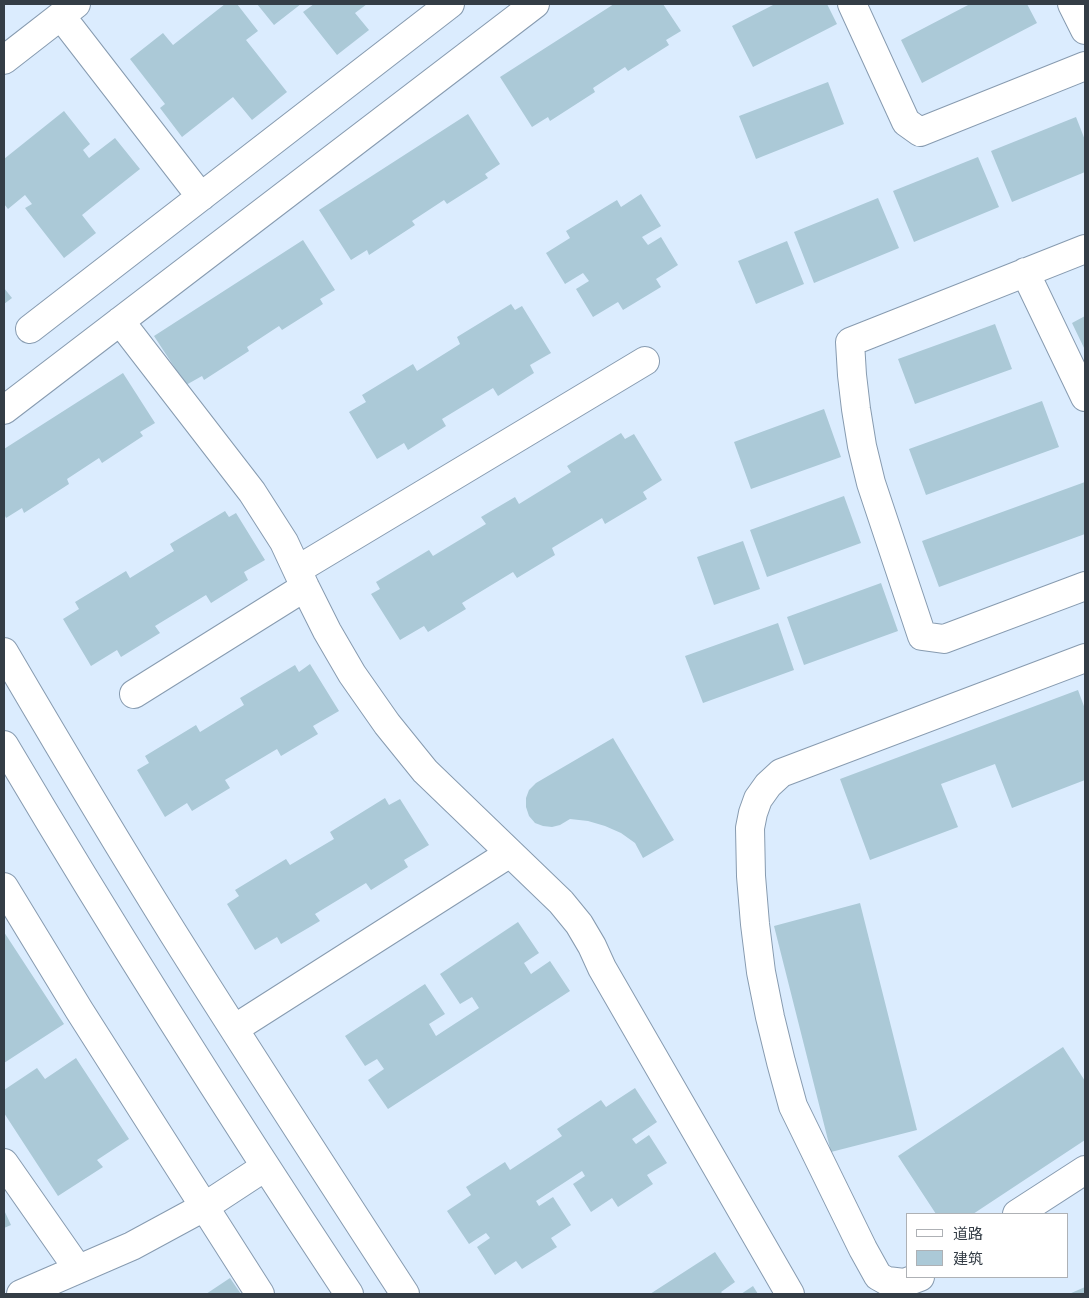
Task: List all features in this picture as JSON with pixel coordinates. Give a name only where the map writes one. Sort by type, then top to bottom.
[{"type":"street","points":[[30,329],[450,4]]},
{"type":"street","points":[[4,410],[535,4]]},
{"type":"street","points":[[852,4],[906,122],[920,132],[1085,66]]},
{"type":"street","points":[[1072,4],[1085,30]]},
{"type":"street","points":[[4,60],[68,10],[202,196]]},
{"type":"street","points":[[1085,249],[850,342],[852,375],[862,446],[871,482],[922,636],[944,639],[1085,586]]},
{"type":"street","points":[[1025,272],[1085,398]]},
{"type":"street","points":[[120,320],[252,492],[284,542],[327,631],[352,674],[387,724],[425,771],[561,902],[579,924],[607,977],[790,1294]]},
{"type":"street","points":[[134,694],[301,579],[645,361]]},
{"type":"street","points":[[4,652],[172,932],[405,1294]]},
{"type":"street","points":[[917,1278],[904,1283],[887,1281],[878,1276],[794,1106],[772,1026],[761,972],[751,876],[750,828],[753,813],[758,799],[768,785],[781,773],[1085,658]]},
{"type":"street","points":[[4,745],[132,957],[265,1167],[349,1294]]},
{"type":"street","points":[[234,1029],[510,853]]},
{"type":"street","points":[[4,887],[79,1010],[260,1294]]},
{"type":"street","points":[[4,1163],[78,1269]]},
{"type":"street","points":[[21,1294],[132,1246],[204,1207],[265,1167]]},
{"type":"street","points":[[1019,1213],[1085,1170]]},
{"type":"building","points":[[225,4],[237,4],[258,31],[246,40],[287,92],[252,120],[233,97],[182,137],[160,108],[165,104],[130,59],[163,33],[173,45]]},
{"type":"building","points":[[257,4],[301,4],[274,25]]},
{"type":"building","points":[[314,4],[367,4],[355,13],[369,30],[337,55],[303,12]]},
{"type":"building","points":[[614,4],[663,4],[681,31],[666,40],[669,45],[628,71],[625,67],[593,88],[595,92],[550,121],[548,117],[532,127],[500,77]]},
{"type":"building","points":[[775,4],[827,4],[837,24],[753,67],[732,26]]},
{"type":"building","points":[[970,4],[1027,4],[1037,23],[922,83],[901,40]]},
{"type":"building","points":[[828,82],[844,124],[756,159],[739,116]]},
{"type":"building","points":[[64,111],[90,144],[83,150],[89,158],[115,138],[140,169],[82,215],[96,233],[64,258],[25,208],[32,204],[25,195],[8,209],[4,204],[4,159]]},
{"type":"building","points":[[468,114],[500,164],[485,174],[488,178],[447,204],[444,200],[412,221],[415,225],[369,255],[367,250],[351,260],[319,210]]},
{"type":"building","points":[[1076,117],[1085,140],[1085,172],[1012,202],[991,151]]},
{"type":"building","points":[[978,157],[999,207],[914,242],[893,191]]},
{"type":"building","points":[[641,194],[661,226],[642,237],[648,245],[661,237],[678,265],[656,279],[661,287],[623,310],[618,302],[593,317],[576,289],[589,281],[583,273],[565,284],[546,253],[570,238],[566,231],[617,200],[621,207]]},
{"type":"building","points":[[878,198],[899,248],[814,283],[794,232]]},
{"type":"building","points":[[303,240],[335,290],[320,299],[323,304],[282,330],[279,326],[247,347],[249,351],[204,380],[202,376],[186,385],[154,336]]},
{"type":"building","points":[[787,241],[804,284],[756,304],[738,261]]},
{"type":"building","points":[[4,288],[12,298],[4,304]]},
{"type":"building","points":[[511,304],[515,310],[522,306],[551,353],[530,365],[534,373],[498,396],[493,388],[442,419],[446,426],[408,450],[404,443],[377,459],[349,412],[366,402],[362,395],[413,364],[417,371],[460,344],[457,337]]},
{"type":"building","points":[[1085,316],[1085,350],[1072,323]]},
{"type":"building","points":[[995,324],[1012,369],[915,404],[898,359]]},
{"type":"building","points":[[123,373],[155,423],[140,432],[143,436],[102,463],[99,458],[67,479],[69,484],[24,513],[22,508],[6,518],[4,514],[4,449]]},
{"type":"building","points":[[1042,401],[1059,447],[926,495],[909,449]]},
{"type":"building","points":[[824,409],[841,457],[751,489],[734,442]]},
{"type":"building","points":[[621,433],[625,439],[634,434],[662,480],[643,492],[647,499],[605,524],[602,518],[552,548],[555,555],[517,578],[513,572],[462,603],[466,609],[428,632],[424,626],[400,640],[371,594],[380,589],[376,582],[429,550],[433,556],[486,524],[481,517],[515,497],[519,504],[571,472],[567,466]]},
{"type":"building","points":[[1085,482],[1085,534],[939,587],[922,541]]},
{"type":"building","points":[[844,496],[861,543],[767,577],[750,530]]},
{"type":"building","points":[[225,511],[229,517],[236,513],[265,560],[244,572],[248,580],[211,603],[206,595],[155,626],[160,633],[121,657],[117,650],[91,666],[63,619],[79,609],[75,602],[126,571],[130,578],[174,551],[170,544]]},
{"type":"building","points":[[743,541],[760,589],[714,605],[697,557]]},
{"type":"building","points":[[881,583],[898,631],[804,665],[787,617]]},
{"type":"building","points":[[778,623],[794,670],[703,703],[685,656]]},
{"type":"building","points":[[310,664],[339,711],[313,726],[318,734],[281,756],[277,749],[225,780],[230,788],[192,811],[187,803],[165,817],[137,770],[149,763],[145,756],[196,725],[200,732],[244,705],[240,698],[295,665],[299,672]]},
{"type":"building","points":[[1078,690],[1085,709],[1085,780],[1012,808],[995,764],[941,784],[958,827],[870,860],[840,779]]},
{"type":"building","points":[[613,738],[674,840],[643,858],[635,843],[621,833],[605,826],[588,821],[570,819],[560,825],[552,827],[543,826],[535,823],[529,816],[526,807],[526,798],[529,790],[536,783]]},
{"type":"building","points":[[385,798],[389,805],[400,799],[429,845],[404,860],[408,867],[371,890],[366,883],[315,914],[320,921],[281,944],[277,937],[255,950],[227,904],[239,896],[235,890],[286,859],[290,865],[334,839],[330,832]]},
{"type":"building","points":[[860,903],[917,1130],[831,1152],[774,926]]},
{"type":"building","points":[[518,922],[539,953],[524,963],[531,974],[550,961],[570,991],[388,1109],[368,1080],[384,1069],[377,1059],[365,1066],[345,1036],[425,984],[445,1014],[429,1024],[436,1036],[479,1008],[472,997],[460,1004],[440,974]]},
{"type":"building","points":[[4,932],[64,1024],[4,1063]]},
{"type":"building","points":[[1063,1047],[1085,1081],[1085,1140],[975,1213],[935,1213],[898,1156]]},
{"type":"building","points":[[76,1058],[129,1139],[97,1160],[103,1167],[58,1196],[4,1113],[4,1090],[37,1068],[45,1079]]},
{"type":"building","points":[[635,1088],[657,1122],[632,1139],[636,1144],[649,1135],[667,1163],[647,1175],[653,1184],[618,1207],[612,1198],[591,1212],[573,1184],[585,1176],[582,1171],[536,1201],[539,1206],[553,1197],[571,1225],[551,1238],[557,1247],[522,1269],[516,1261],[495,1275],[477,1247],[490,1238],[486,1233],[469,1244],[447,1211],[471,1195],[466,1187],[505,1162],[510,1170],[562,1136],[557,1129],[601,1100],[606,1107]]},
{"type":"building","points":[[4,1210],[11,1225],[4,1228]]},
{"type":"building","points":[[715,1252],[735,1282],[721,1292],[723,1294],[650,1294]]},
{"type":"building","points":[[230,1278],[241,1294],[206,1294]]},
{"type":"building","points":[[753,1286],[758,1294],[741,1294]]},
{"type":"building","points":[[1085,1287],[1085,1294],[1069,1294]]}]
